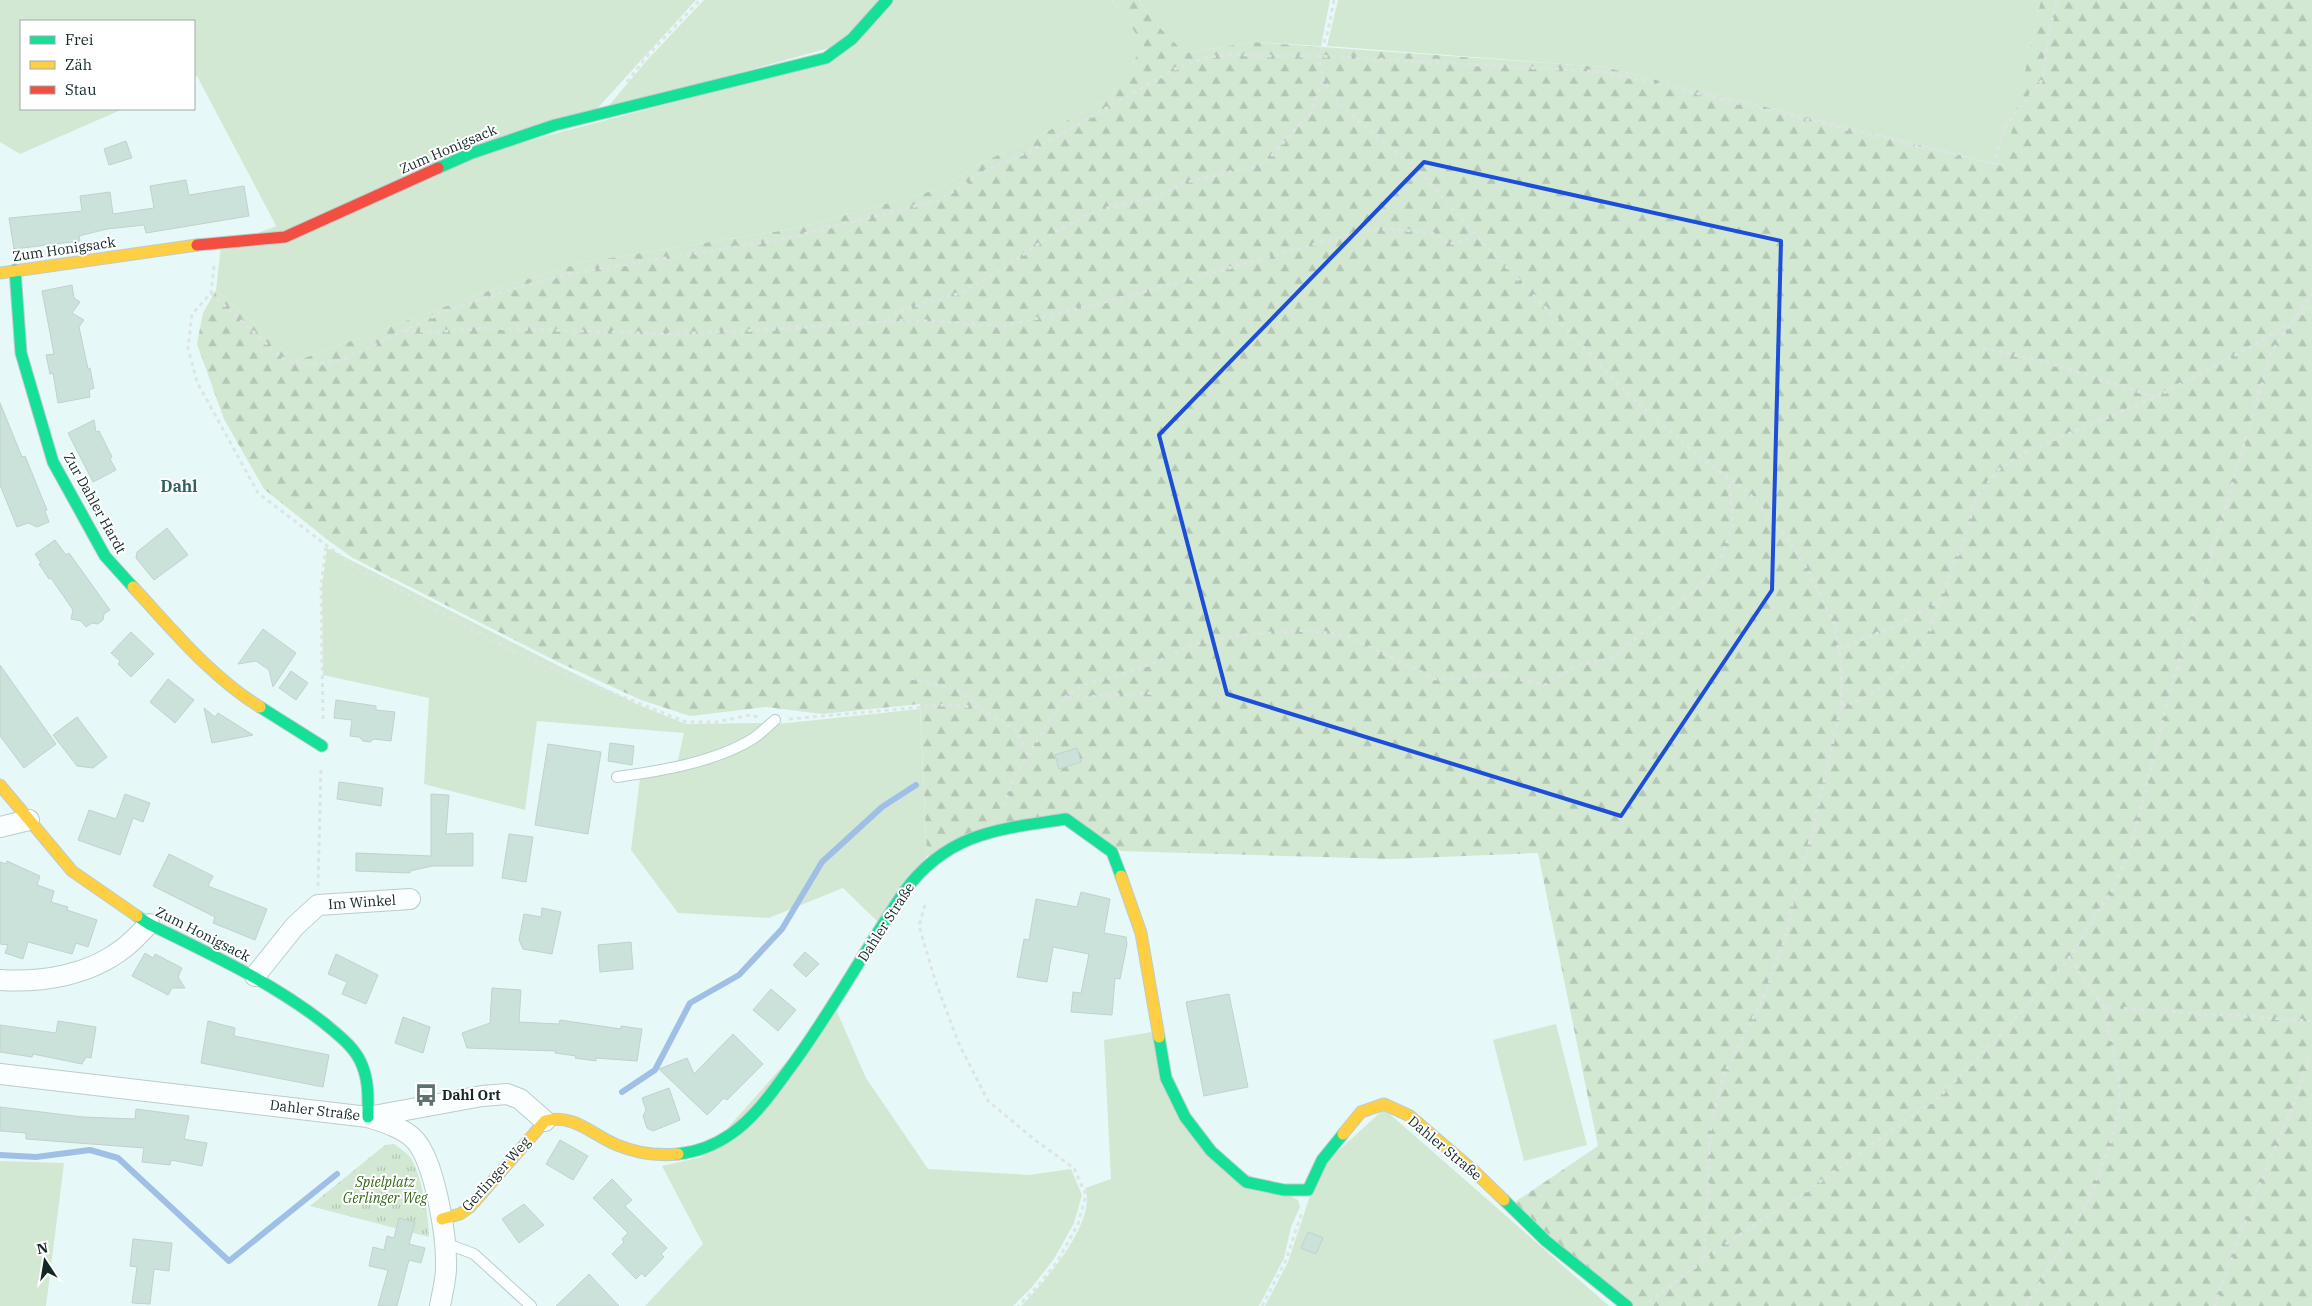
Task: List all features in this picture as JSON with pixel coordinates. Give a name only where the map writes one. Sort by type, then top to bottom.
[{"type":"street","name":"Zum Honigsack","points":[[0,273],[216,243],[285,237],[472,153],[555,125],[826,58],[858,35],[887,0]]},
{"type":"street","name":"Zur Dahler Hardt","points":[[15,270],[21,353],[53,462],[105,556],[196,656],[244,698],[322,746]]},
{"type":"street","name":"Zum Honigsack","points":[[0,784],[72,871],[149,924],[255,976],[324,1022],[354,1051],[362,1064],[368,1084],[368,1117]]},
{"type":"street","name":"Dahler Straße","points":[[0,1074],[368,1117],[507,1094],[520,1098],[545,1121],[552,1118],[566,1118],[615,1144],[641,1152],[683,1154],[700,1151],[721,1141],[742,1126],[761,1106],[807,1046],[909,884],[936,857],[961,843],[994,830],[1066,819],[1112,852],[1141,933],[1166,1078],[1185,1117],[1211,1151],[1246,1182],[1284,1190],[1308,1190],[1322,1160],[1361,1112],[1384,1104],[1410,1116],[1475,1172],[1546,1241],[1627,1306]]},
{"type":"street","points":[[0,827],[29,820]]},
{"type":"street","name":"Im Winkel","points":[[255,976],[295,926],[318,906],[410,899]]},
{"type":"street","points":[[0,980],[68,976],[98,963],[123,948],[149,924]]},
{"type":"street","name":"Gerlinger Weg","points":[[368,1117],[398,1128],[414,1139],[430,1173],[442,1219],[445,1243],[446,1270],[440,1306]]},
{"type":"street","name":"Gerlinger Weg","points":[[442,1219],[460,1214],[470,1207],[545,1121]]},
{"type":"lane","points":[[617,777],[658,772],[696,762],[734,748],[754,738],[775,720]]},
{"type":"lane","points":[[445,1243],[474,1254],[532,1306]]},
{"type":"path","points":[[622,87],[648,55],[700,0]]},
{"type":"path","points":[[887,322],[899,311],[960,293],[992,276],[1058,230],[1089,214],[1120,204],[1156,198],[1183,183],[1264,164],[1311,112],[1322,80],[1320,56],[1328,31],[1334,0]]},
{"type":"path","points":[[211,293],[282,358],[295,363],[311,365],[338,360],[438,314],[566,274],[778,240],[940,200],[984,172],[1040,146],[1175,69],[1204,58],[1232,54],[1320,56],[1607,72],[1994,164],[2005,126],[2043,79],[2048,37],[2057,0]]},
{"type":"path","points":[[1322,80],[1344,109],[1422,174],[1474,232],[1630,396],[1696,454],[1732,478],[1748,492],[1790,542],[1812,576],[1834,624],[1841,663],[1841,706],[1813,830],[1794,896],[1784,942],[1764,997],[1723,1076],[1711,1123],[1704,1260]]},
{"type":"path","points":[[402,331],[452,332],[488,328],[669,334],[912,320],[1006,326],[1126,297],[1366,230],[1395,229],[1437,234],[1449,244],[1467,240],[1474,232]]},
{"type":"path","points":[[216,243],[211,293],[192,314],[188,348],[197,382],[258,493],[352,564],[505,647],[558,671],[686,722],[717,722],[750,715],[775,720],[944,705],[978,707],[1015,729],[1028,755]]},
{"type":"path","points":[[1644,1306],[1727,1243],[1794,1200],[1939,1097],[1993,1043],[2069,958],[2113,888],[2130,851],[2168,700],[2272,351],[2312,293]]},
{"type":"path","points":[[1841,706],[1866,698],[1892,678],[1927,640],[1940,600],[1964,542],[1976,498],[1998,470],[2027,452],[2156,397],[2254,346],[2292,322],[2312,306]]},
{"type":"path","points":[[1983,348],[2046,362],[2156,397]]},
{"type":"path","points":[[994,830],[1016,774],[1064,698],[1083,685],[1157,662],[1192,645],[1230,636],[1307,630],[1347,636],[1436,679],[1458,679],[1478,675],[1506,676],[1545,685],[1578,665],[1615,658],[1637,637],[1705,581],[1722,555],[1733,524],[1729,485],[1732,478]]},
{"type":"path","points":[[1838,649],[1893,627],[1940,600]]},
{"type":"path","points":[[911,678],[958,690],[987,712]]},
{"type":"path","points":[[1064,698],[1152,693]]},
{"type":"path","points":[[925,903],[919,926],[935,980],[958,1044],[988,1102],[1035,1140],[1074,1168],[1086,1195],[1078,1224],[1057,1262],[1036,1289],[1018,1306]]},
{"type":"path","points":[[2026,1306],[2087,1203],[2110,1144],[2121,1102],[2116,1059],[2104,1007],[2069,958]]},
{"type":"path","points":[[2104,1007],[2312,1021]]},
{"type":"path","points":[[2214,1306],[2256,1192],[2293,1106],[2312,1050]]},
{"type":"path","points":[[1262,1306],[1286,1260],[1308,1190]]},
{"type":"highlighted area","points":[[1424,162],[1781,241],[1772,590],[1621,816],[1227,694],[1159,435]]},
{"type":"green space","points":[[0,0],[696,0],[594,112],[281,235],[197,76],[195,77],[195,20],[20,20],[20,110],[121,110],[20,154],[0,142]]},
{"type":"green space","points":[[704,0],[881,0],[840,45],[605,110],[649,58]]},
{"type":"green space","points":[[892,0],[1112,0],[1144,45],[1110,97],[1037,137],[979,164],[939,189],[799,228],[584,262],[488,291],[296,361],[216,290],[221,246],[475,155],[829,61]]},
{"type":"green space","points":[[1112,0],[1139,0],[1156,24],[1185,53],[1253,42],[1604,67],[2004,166],[2041,0],[2312,0],[2312,1306],[1634,1306],[1512,1204],[1598,1146],[1538,853],[1391,859],[1121,851],[1066,813],[927,856],[920,704],[822,714],[766,707],[690,716],[641,700],[558,662],[353,558],[264,489],[224,419],[197,344],[203,313],[216,290],[296,361],[488,291],[584,262],[799,228],[939,189],[979,164],[1037,137],[1110,97],[1144,45]]},
{"type":"green space","points":[[1139,0],[1330,0],[1321,46],[1253,42],[1185,53],[1156,24]]},
{"type":"green space","points":[[1338,0],[2041,0],[2005,166],[1604,67],[1327,46]]},
{"type":"green space","points":[[327,548],[557,665],[639,705],[686,724],[765,723],[734,743],[677,764],[684,733],[537,721],[525,810],[424,784],[429,698],[323,675],[322,586]]},
{"type":"green space","points":[[920,709],[927,856],[879,923],[843,888],[769,918],[678,913],[631,850],[640,778],[700,764],[778,724]]},
{"type":"green space","points":[[835,1007],[866,1078],[928,1169],[1029,1175],[1071,1169],[1082,1195],[1074,1223],[1054,1259],[1032,1287],[1013,1306],[645,1306],[703,1244],[662,1166],[702,1157]]},
{"type":"green space","points":[[1556,1024],[1587,1145],[1524,1161],[1493,1040]]},
{"type":"green space","points":[[1152,1032],[1210,1155],[1298,1200],[1300,1207],[1291,1227],[1284,1258],[1259,1306],[1021,1306],[1054,1268],[1076,1234],[1084,1217],[1087,1202],[1085,1188],[1111,1179],[1104,1040]]},
{"type":"green space","points":[[1384,1109],[1609,1306],[1265,1306],[1288,1262],[1311,1193],[1325,1163]]},
{"type":"green space","name":"Spielplatz Gerlinger Weg","points":[[394,1144],[410,1157],[414,1163],[426,1207],[429,1237],[310,1206],[385,1145]]},
{"type":"green space","points":[[0,1161],[64,1163],[46,1306],[0,1306]]},
{"type":"building","points":[[126,141],[132,158],[109,165],[104,149]]},
{"type":"building","points":[[186,180],[189,195],[244,186],[249,216],[146,233],[144,225],[107,229],[79,236],[80,241],[14,249],[9,218],[82,211],[80,196],[110,192],[113,214],[154,208],[150,186]]},
{"type":"building","points":[[72,285],[74,298],[80,302],[72,313],[84,320],[79,327],[94,388],[89,390],[90,397],[58,403],[53,373],[50,374],[46,355],[54,354],[42,291]]},
{"type":"building","points":[[0,403],[22,457],[25,456],[47,510],[45,511],[49,522],[37,527],[28,523],[17,527],[0,485]]},
{"type":"building","points":[[94,420],[96,432],[99,431],[112,457],[110,459],[116,470],[93,482],[68,433]]},
{"type":"building","points":[[167,528],[188,555],[154,580],[136,558],[137,552]]},
{"type":"building","points":[[55,540],[66,555],[69,553],[110,610],[104,614],[103,620],[98,624],[92,623],[86,627],[81,621],[71,619],[73,610],[39,564],[41,563],[35,554]]},
{"type":"building","points":[[263,629],[296,653],[273,687],[269,670],[256,661],[238,664]]},
{"type":"building","points":[[131,632],[154,654],[131,677],[118,664],[120,661],[111,653]]},
{"type":"building","points":[[0,665],[56,744],[24,768],[0,736]]},
{"type":"building","points":[[291,671],[308,683],[296,700],[279,688]]},
{"type":"building","points":[[168,679],[194,700],[175,723],[150,702]]},
{"type":"building","points":[[336,700],[376,706],[376,710],[395,712],[391,741],[374,739],[370,742],[363,741],[359,737],[350,736],[352,720],[334,718]]},
{"type":"building","points":[[204,708],[215,717],[218,713],[253,735],[212,743]]},
{"type":"building","points":[[77,717],[107,757],[93,768],[77,766],[53,735]]},
{"type":"building","points":[[610,743],[634,746],[632,765],[608,761]]},
{"type":"building","points":[[548,744],[601,752],[588,834],[535,825]]},
{"type":"building","points":[[1077,748],[1081,762],[1059,769],[1055,755]]},
{"type":"building","points":[[339,782],[383,788],[381,806],[337,799]]},
{"type":"building","points":[[125,794],[150,803],[143,822],[133,818],[120,855],[78,840],[89,810],[116,819]]},
{"type":"building","points":[[431,794],[449,795],[446,834],[473,833],[473,866],[432,866],[410,871],[410,873],[356,871],[356,853],[431,856]]},
{"type":"building","points":[[509,834],[533,837],[526,882],[502,878]]},
{"type":"building","points":[[169,854],[213,876],[208,886],[267,909],[255,940],[213,923],[215,917],[153,886]]},
{"type":"building","points":[[7,861],[40,876],[37,885],[54,891],[51,902],[68,907],[67,910],[97,920],[88,947],[76,943],[72,954],[28,942],[23,959],[5,953],[8,945],[0,944],[0,862],[6,864]]},
{"type":"building","points":[[1081,892],[1110,899],[1104,933],[1126,937],[1127,944],[1120,979],[1115,978],[1112,1015],[1071,1012],[1073,992],[1081,993],[1089,954],[1053,947],[1047,982],[1017,977],[1024,939],[1029,940],[1036,899],[1077,907]]},
{"type":"building","points":[[542,908],[561,912],[552,954],[523,949],[519,940],[524,914],[541,917]]},
{"type":"building","points":[[631,942],[633,969],[600,972],[598,945]]},
{"type":"building","points":[[805,952],[819,964],[806,977],[793,965]]},
{"type":"building","points":[[145,953],[153,958],[155,954],[182,968],[178,977],[185,988],[172,988],[168,995],[132,976]]},
{"type":"building","points":[[336,954],[378,975],[366,1004],[342,994],[347,982],[328,974]]},
{"type":"building","points":[[492,988],[521,990],[519,1022],[559,1024],[560,1020],[621,1029],[621,1026],[642,1029],[637,1061],[596,1058],[596,1061],[555,1053],[556,1051],[467,1048],[462,1033],[490,1023]]},
{"type":"building","points":[[771,989],[796,1010],[778,1031],[753,1010]]},
{"type":"building","points":[[1229,994],[1248,1087],[1204,1096],[1186,1002]]},
{"type":"building","points":[[403,1017],[430,1027],[423,1053],[395,1043]]},
{"type":"building","points":[[58,1021],[96,1027],[91,1058],[86,1057],[82,1064],[33,1054],[32,1057],[0,1052],[0,1025],[56,1033]]},
{"type":"building","points":[[208,1021],[235,1028],[234,1036],[329,1055],[323,1087],[201,1063]]},
{"type":"building","points":[[733,1034],[763,1064],[727,1100],[724,1098],[707,1115],[659,1069],[687,1058],[694,1074]]},
{"type":"building","points":[[669,1088],[680,1120],[653,1131],[647,1128],[643,1116],[646,1110],[642,1098]]},
{"type":"building","points":[[0,1107],[83,1117],[135,1119],[136,1109],[189,1116],[184,1139],[207,1143],[202,1166],[171,1160],[170,1165],[142,1162],[144,1148],[26,1139],[26,1133],[0,1131]]},
{"type":"building","points":[[560,1140],[588,1156],[573,1180],[546,1164]]},
{"type":"building","points":[[612,1179],[632,1200],[625,1206],[667,1248],[661,1254],[664,1257],[645,1277],[642,1273],[636,1279],[612,1254],[624,1242],[622,1239],[628,1233],[593,1198]]},
{"type":"building","points":[[524,1204],[544,1225],[519,1243],[502,1219]]},
{"type":"building","points":[[399,1218],[415,1222],[409,1244],[425,1248],[421,1263],[409,1260],[397,1306],[378,1306],[388,1270],[369,1266],[373,1247],[384,1250],[387,1236],[394,1238]]},
{"type":"building","points":[[1308,1232],[1323,1238],[1316,1254],[1301,1248]]},
{"type":"building","points":[[133,1239],[172,1243],[169,1271],[154,1269],[150,1304],[132,1303],[137,1267],[130,1266]]},
{"type":"building","points":[[589,1274],[619,1306],[556,1306],[574,1289]]},
{"type":"waterway","points":[[622,1092],[655,1070],[690,1003],[739,975],[782,929],[822,862],[882,807],[916,785]]},
{"type":"waterway","points":[[0,1155],[36,1157],[90,1150],[118,1158],[229,1261],[337,1174]]},
{"type":"traffic: fast","points":[[438,168],[472,153],[555,125],[826,58],[852,39],[887,0]]},
{"type":"traffic: fast","points":[[15,270],[21,353],[53,462],[105,556],[133,587]]},
{"type":"traffic: fast","points":[[260,707],[322,746]]},
{"type":"traffic: fast","points":[[678,1154],[699,1150],[725,1138],[747,1121],[762,1105],[818,1028],[904,892],[921,872],[938,857],[976,837],[996,831],[1066,819],[1112,852],[1121,876]]},
{"type":"traffic: fast","points":[[137,916],[149,924],[261,981],[324,1023],[351,1047],[359,1059],[366,1078],[368,1117]]},
{"type":"traffic: fast","points":[[1159,1037],[1166,1078],[1185,1117],[1211,1151],[1246,1182],[1284,1190],[1308,1190],[1322,1160],[1343,1134]]},
{"type":"traffic: fast","points":[[1504,1200],[1546,1241],[1627,1306]]},
{"type":"traffic: slow","points":[[0,273],[197,245]]},
{"type":"traffic: slow","points":[[133,587],[208,667],[260,707]]},
{"type":"traffic: slow","points":[[0,785],[72,871],[137,916]]},
{"type":"traffic: slow","points":[[1121,876],[1141,933],[1159,1037]]},
{"type":"traffic: slow","points":[[1343,1134],[1361,1112],[1384,1104],[1410,1116],[1475,1172],[1504,1200]]},
{"type":"traffic: slow","points":[[442,1219],[460,1214],[470,1207],[545,1121],[555,1119],[574,1122],[608,1141],[639,1152],[678,1154]]},
{"type":"traffic: jam","points":[[197,245],[285,237],[438,168]]},
{"type":"place","name":"Dahl Ort","points":[[426,1095]]},
{"type":"district","name":"Dahl","points":[[179,486]]}]
